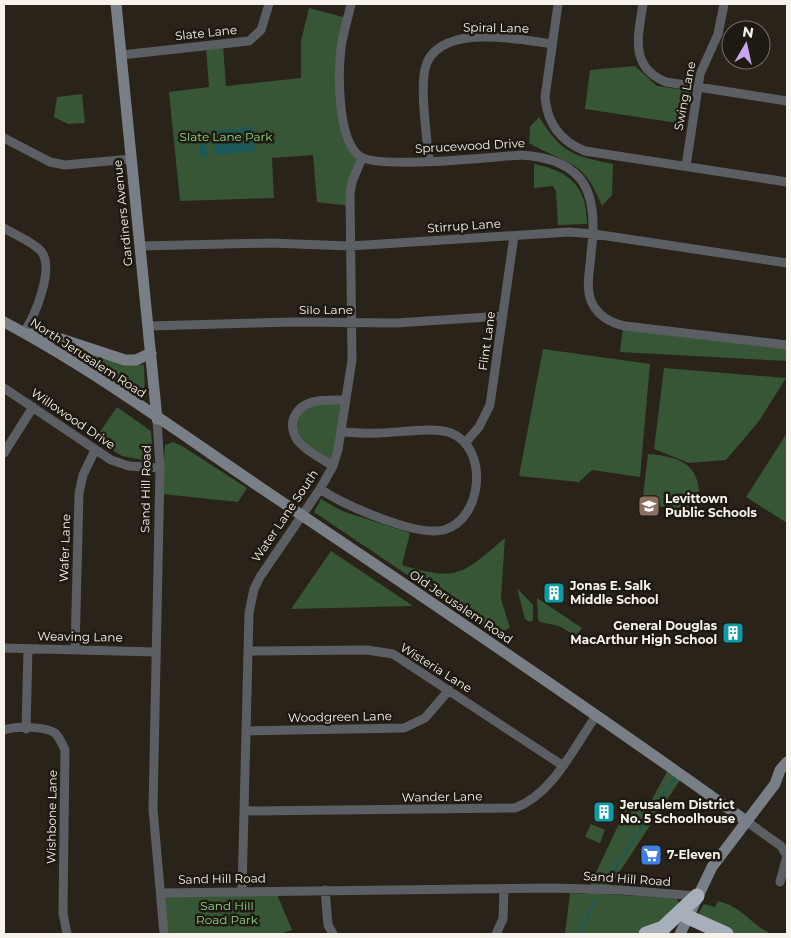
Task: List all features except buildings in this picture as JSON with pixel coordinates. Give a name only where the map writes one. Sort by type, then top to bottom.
[{"type":"highway","points":[[646,934],[663,928],[697,896]]},
{"type":"highway","points":[[688,917],[726,934]]},
{"type":"main road","name":"Gardiners Avenue","points":[[116,4],[157,419]]},
{"type":"main road","name":"North Jerusalem Road","points":[[4,322],[24,332],[157,419]]},
{"type":"main road","points":[[24,332],[61,339],[125,360],[136,360],[151,352]]},
{"type":"main road","name":"Old Jerusalem Road","points":[[157,419],[596,716],[746,821]]},
{"type":"main road","points":[[680,934],[712,867],[775,784],[787,762]]},
{"type":"main road","points":[[775,784],[787,778]]},
{"type":"street","name":"Slate Lane","points":[[121,55],[249,41],[261,30],[269,4]]},
{"type":"street","points":[[351,4],[340,61],[343,120],[347,140],[362,158]]},
{"type":"street","points":[[558,4],[544,97],[546,110],[552,126],[562,138],[585,151],[787,182]]},
{"type":"street","points":[[642,4],[638,51],[645,66],[656,77],[666,82],[787,101]]},
{"type":"street","name":"Swing Lane","points":[[686,166],[702,66],[718,34],[724,4]]},
{"type":"street","name":"Spiral Lane","points":[[429,161],[424,78],[428,60],[438,47],[450,41],[469,37],[552,44]]},
{"type":"street","points":[[4,138],[44,160],[58,164],[89,164],[131,159]]},
{"type":"street","name":"Sprucewood Drive","points":[[362,158],[388,163],[521,155],[538,156],[552,160],[578,176],[589,192],[593,209],[594,234],[588,290],[596,310],[612,323],[787,344]]},
{"type":"street","name":"Water Lane South","points":[[242,892],[249,613],[254,589],[268,564],[320,489],[333,466],[341,432],[352,360],[350,194],[352,182],[362,158]]},
{"type":"street","points":[[4,228],[40,250],[46,259],[47,267],[44,282],[30,323],[24,332]]},
{"type":"street","name":"Stirrup Lane","points":[[140,246],[271,243],[350,246],[569,232],[594,234],[787,263]]},
{"type":"street","name":"Flint Lane","points":[[465,442],[479,428],[490,405],[514,236]]},
{"type":"street","name":"Silo Lane","points":[[149,326],[352,322],[396,323],[503,316]]},
{"type":"street","name":"Willowood Drive","points":[[4,388],[111,460],[129,466],[160,468]]},
{"type":"street","points":[[333,466],[298,441],[292,426],[293,420],[298,409],[307,403],[319,400],[346,400]]},
{"type":"street","points":[[4,453],[33,407]]},
{"type":"street","name":"Sand Hill Road","points":[[157,419],[160,468],[153,809],[161,893],[325,890],[615,890],[697,896]]},
{"type":"street","points":[[320,489],[338,501],[369,514],[422,530],[443,530],[460,521],[471,503],[477,470],[476,462],[465,442],[451,433],[440,431],[341,432]]},
{"type":"street","name":"Wafer Lane","points":[[75,650],[79,493],[82,475],[95,450]]},
{"type":"street","name":"Weaving Lane","points":[[4,648],[155,652]]},
{"type":"street","points":[[26,729],[28,649]]},
{"type":"street","name":"Wisteria Lane","points":[[248,651],[383,652],[403,659],[562,765]]},
{"type":"street","name":"Woodgreen Lane","points":[[246,731],[404,728],[425,718],[449,690]]},
{"type":"street","name":"Wander Lane","points":[[244,811],[509,809],[527,804],[537,797],[596,716]]},
{"type":"street","name":"Wishbone Lane","points":[[4,730],[26,729],[53,732],[60,738],[65,750],[63,894],[67,934]]},
{"type":"street","points":[[746,821],[780,846],[787,856],[780,882]]},
{"type":"street","points":[[325,890],[327,916],[333,934]]},
{"type":"street","points":[[496,934],[503,919],[504,890]]},
{"type":"street","points":[[161,893],[164,934]]},
{"type":"green space","name":"Slate Lane Park","points":[[309,8],[347,18],[343,33],[343,129],[361,158],[350,206],[317,202],[313,155],[272,158],[274,198],[180,201],[169,92],[209,87],[206,48],[223,46],[226,86],[301,78],[301,41]]},
{"type":"green space","points":[[635,66],[657,86],[691,91],[684,124],[585,109],[590,70]]},
{"type":"green space","points":[[82,94],[85,123],[68,124],[54,117],[57,97]]},
{"type":"green space","points":[[539,117],[555,139],[569,151],[587,158],[613,164],[612,195],[602,206],[595,190],[581,171],[565,160],[529,143],[530,127]]},
{"type":"green space","points":[[534,164],[557,171],[574,182],[584,200],[587,224],[558,225],[556,191],[553,186],[534,188]]},
{"type":"green space","points":[[623,327],[787,345],[787,361],[620,352]]},
{"type":"green space","points":[[58,344],[124,364],[144,365],[145,398]]},
{"type":"green space","points":[[543,349],[650,364],[640,477],[592,470],[579,482],[519,476]]},
{"type":"green space","points":[[664,368],[786,378],[759,421],[726,460],[689,463],[654,449]]},
{"type":"green space","points":[[345,400],[333,464],[303,445],[294,421],[308,404]]},
{"type":"green space","points":[[117,407],[151,431],[153,459],[149,461],[122,456],[95,439]]},
{"type":"green space","points":[[787,433],[787,523],[746,497]]},
{"type":"green space","points":[[173,442],[247,488],[238,502],[162,494],[165,445]]},
{"type":"green space","points":[[648,454],[673,458],[689,467],[695,475],[698,484],[698,510],[642,505]]},
{"type":"green space","points":[[321,499],[342,511],[410,533],[402,565],[421,570],[436,573],[459,571],[479,560],[505,538],[501,599],[510,628],[495,634],[314,512]]},
{"type":"green space","points":[[331,551],[413,606],[291,609]]},
{"type":"green space","points":[[517,588],[533,605],[533,620],[530,622],[525,619]]},
{"type":"green space","points":[[537,598],[582,628],[576,636],[559,626],[540,622],[538,619]]},
{"type":"green space","points":[[669,768],[682,777],[605,894],[677,899],[679,903],[660,923],[634,934],[565,934],[570,893],[586,894],[630,800],[650,803]]},
{"type":"green space","points":[[591,824],[605,830],[600,843],[585,837]]},
{"type":"green space","name":"Sand Hill Road Park","points":[[276,892],[292,930],[280,934],[165,934],[162,893]]},
{"type":"green space","points":[[718,901],[735,908],[758,926],[772,934],[734,934],[701,918],[699,912],[704,904],[715,907]]},
{"type":"water","points":[[253,127],[255,151],[216,155],[213,131],[237,129],[238,133],[241,133],[240,128]]},
{"type":"water","points":[[205,132],[207,156],[200,157],[198,133]]},
{"type":"waterway","points":[[607,880],[675,776]]},
{"type":"waterway","points":[[579,934],[596,899]]},
{"type":"place","name":"Levittown Public Schools","points":[[649,506]]},
{"type":"place","name":"Jonas E. Salk Middle School","points":[[554,593]]},
{"type":"place","name":"General Douglas MacArthur High School","points":[[733,633]]},
{"type":"place","name":"Jerusalem District No. 5 Schoolhouse","points":[[604,812]]},
{"type":"place","name":"7-Eleven","points":[[651,855]]}]
